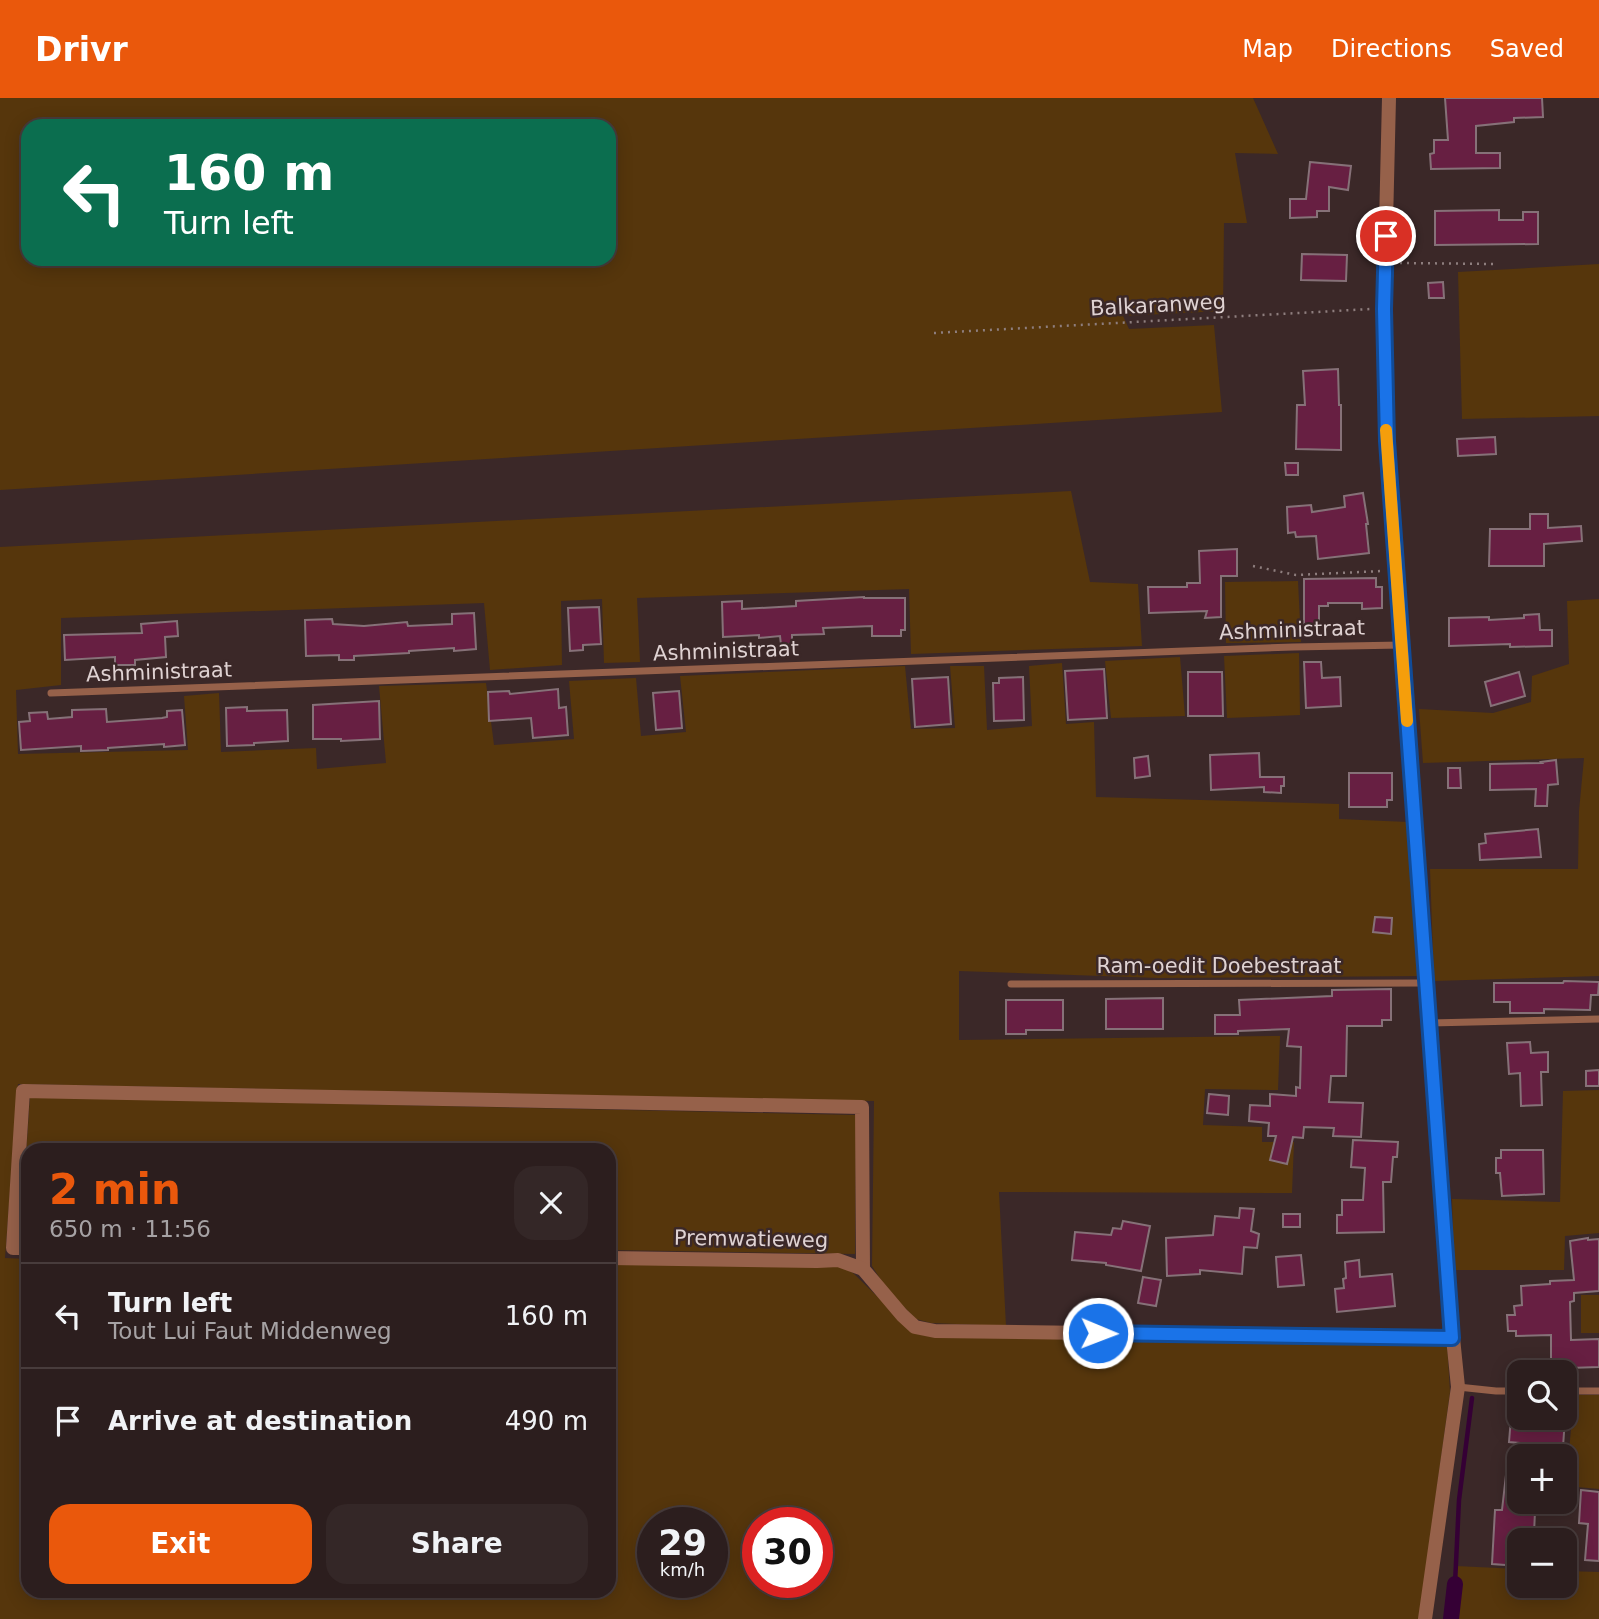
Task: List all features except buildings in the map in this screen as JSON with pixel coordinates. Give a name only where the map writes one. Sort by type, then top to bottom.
[{"type":"street","points":[[1389,98],[1384,309],[1387,441],[1452,1338],[1458,1387],[1425,1619]]},
{"type":"street","points":[[22,1143],[23,1091],[862,1107],[863,1269],[915,1327],[934,1331],[1452,1338]]},
{"type":"street","points":[[20,1248],[21,1196]]},
{"type":"street","name":"Premwatieweg","points":[[616,1258],[838,1260],[863,1269]]},
{"type":"lane","name":"Ashministraat","points":[[51,693],[1401,645]]},
{"type":"lane","name":"Ram-oedit Doebestraat","points":[[1011,984],[1426,983]]},
{"type":"lane","points":[[1429,1023],[1599,1018]]},
{"type":"lane","points":[[1458,1387],[1507,1391]]},
{"type":"lane","points":[[1577,1391],[1599,1391]]},
{"type":"path","points":[[1386,263],[1494,264]]},
{"type":"path","name":"Balkaranweg","points":[[934,333],[1384,309]]},
{"type":"path","points":[[1253,566],[1296,575],[1396,570]]},
{"type":"shaded area","points":[[0,98],[1253,98],[1278,154],[1235,153],[1247,223],[1224,223],[1223,311],[1123,316],[1129,329],[1214,325],[1222,412],[0,490]]},
{"type":"shaded area","points":[[1599,264],[1599,416],[1462,419],[1458,272]]},
{"type":"shaded area","points":[[1071,491],[1090,582],[1138,584],[1142,646],[911,654],[909,589],[637,598],[640,662],[604,663],[602,599],[561,601],[562,665],[490,670],[484,603],[61,618],[61,685],[16,690],[18,754],[188,750],[184,696],[219,693],[221,752],[316,748],[317,769],[386,763],[379,686],[486,683],[494,745],[574,739],[569,681],[636,678],[641,736],[686,732],[680,676],[905,666],[911,729],[955,728],[950,666],[984,666],[987,730],[1032,726],[1029,666],[1062,663],[1066,724],[1094,722],[1096,797],[1339,804],[1339,819],[1408,822],[1420,976],[1159,978],[959,971],[959,1040],[1280,1036],[1278,1090],[1205,1089],[1203,1125],[1262,1127],[1262,1142],[1294,1142],[1292,1193],[999,1192],[1006,1326],[931,1323],[916,1319],[888,1291],[872,1266],[874,1101],[18,1084],[5,1258],[21,1259],[21,1598],[616,1598],[616,1264],[839,1266],[853,1273],[916,1334],[1447,1343],[1450,1392],[1419,1619],[0,1619],[0,547]]},
{"type":"shaded area","points":[[1298,581],[1301,642],[1226,643],[1225,582]]},
{"type":"shaded area","points":[[1599,599],[1599,976],[1434,981],[1430,869],[1578,869],[1579,811],[1584,758],[1423,763],[1419,709],[1493,713],[1531,702],[1532,676],[1569,664],[1567,601]]},
{"type":"shaded area","points":[[1299,653],[1300,715],[1227,718],[1224,656]]},
{"type":"shaded area","points":[[1180,657],[1185,716],[1111,718],[1105,661]]},
{"type":"shaded area","points":[[1599,1090],[1599,1233],[1565,1236],[1564,1270],[1454,1270],[1452,1199],[1560,1202],[1563,1091]]},
{"type":"shaded area","points":[[30,1097],[856,1115],[855,1254],[616,1250],[616,1143],[27,1143]]},
{"type":"shaded area","points":[[1581,1295],[1599,1295],[1599,1333],[1581,1333]]},
{"type":"shaded area","points":[[1577,1395],[1599,1395],[1599,1489],[1577,1487],[1577,1444],[1570,1444],[1571,1430],[1577,1430]]},
{"type":"shaded area","points":[[1456,1566],[1507,1568],[1507,1598],[1577,1598],[1577,1571],[1599,1572],[1599,1619],[1451,1619]]},
{"type":"waterway","points":[[1455,1584],[1459,1500],[1472,1398]]},
{"type":"waterway","points":[[1451,1619],[1455,1584]]},
{"type":"slow traffic","points":[[1386,430],[1407,721]]},
{"type":"route","points":[[1098,1333],[1452,1338],[1387,441],[1384,309],[1386,236]]}]
